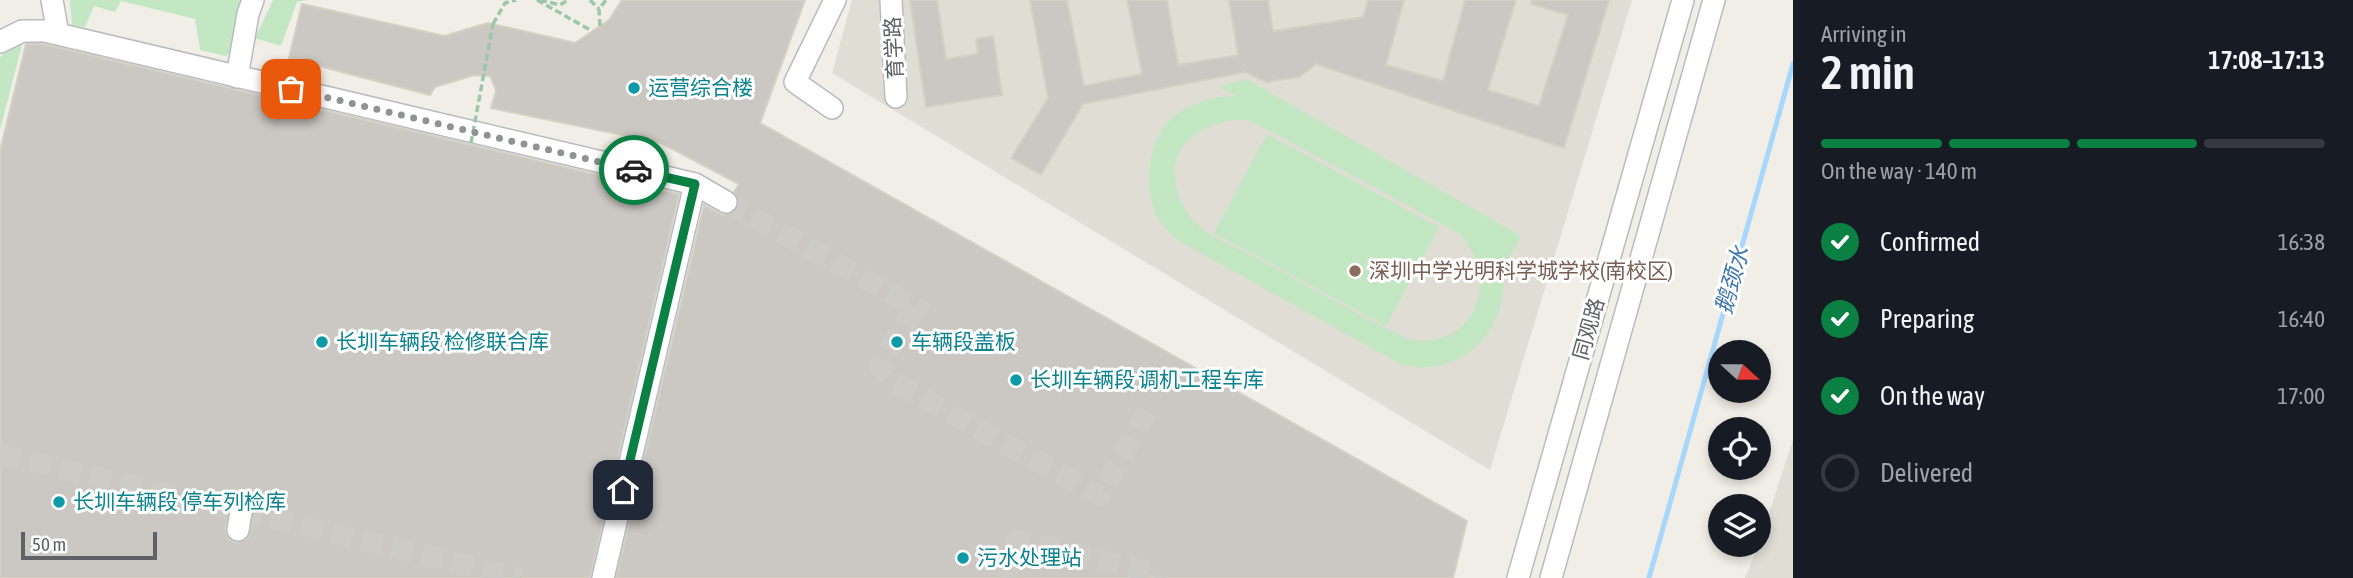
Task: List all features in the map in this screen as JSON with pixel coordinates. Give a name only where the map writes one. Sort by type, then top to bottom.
[{"type":"street","points":[[52,0],[58,34]]},
{"type":"street","points":[[237,77],[247,14],[253,0]]},
{"type":"street","points":[[832,108],[795,82],[835,0]]},
{"type":"street","name":"育学路","points":[[891,0],[896,97]]},
{"type":"street","name":"同观路","points":[[1518,578],[1683,0]]},
{"type":"street","name":"同观路","points":[[1551,578],[1714,0]]},
{"type":"street","points":[[0,41],[22,32],[58,34],[695,184],[726,202]]},
{"type":"street","points":[[603,578],[695,184]]},
{"type":"path","points":[[471,143],[494,24],[505,4],[516,0]]},
{"type":"path","points":[[538,0],[561,5],[568,0]]},
{"type":"path","points":[[538,0],[592,31]]},
{"type":"path","points":[[590,0],[599,9]]},
{"type":"path","points":[[600,26],[599,9],[606,0]]},
{"type":"shaded area","name":"深圳中学光明科学城学校(南校区)","points":[[852,0],[1632,0],[1490,470],[832,73]]},
{"type":"shaded area","points":[[1793,440],[1793,578],[1745,578],[1754,557],[1771,557],[1771,507]]},
{"type":"green space","points":[[70,0],[243,0],[234,49],[226,56],[200,50],[195,19],[121,1],[115,12],[94,6],[85,27],[72,26]]},
{"type":"green space","points":[[273,0],[309,0],[297,2],[281,46],[255,38]]},
{"type":"green space","points":[[23,41],[0,130],[0,58],[10,45]]},
{"type":"green space","points":[[1246,79],[1521,236],[1507,262],[1501,259],[1504,282],[1501,304],[1493,324],[1481,342],[1465,355],[1446,364],[1424,367],[1400,364],[1179,241],[1170,233],[1157,217],[1150,193],[1153,152],[1163,128],[1178,113],[1202,101],[1237,96],[1218,87]],"holes":[[[1234,120],[1250,121],[1460,234],[1472,252],[1479,272],[1479,291],[1474,309],[1465,324],[1450,335],[1431,340],[1408,339],[1220,240],[1197,224],[1181,201],[1178,191],[1175,172],[1178,155],[1188,141],[1210,127]]]},
{"type":"green space","points":[[1267,134],[1439,227],[1386,326],[1214,233]]},
{"type":"building","name":"车辆段盖板","points":[[622,0],[805,0],[760,123],[1467,521],[1453,578],[616,578],[704,205],[722,215],[733,213],[739,203],[734,192],[739,184],[661,143],[491,108],[496,90],[490,76],[474,75],[435,87],[430,95],[289,58],[302,4],[444,36],[488,23],[575,43],[609,20]]},
{"type":"building","points":[[910,0],[937,0],[946,59],[978,54],[976,39],[993,36],[1002,95],[926,107]]},
{"type":"building","points":[[1030,0],[1067,0],[1084,86],[1142,74],[1127,0],[1167,0],[1178,65],[1238,55],[1229,0],[1268,0],[1273,31],[1363,17],[1368,0],[1404,0],[1386,65],[1443,81],[1465,0],[1516,0],[1488,90],[1539,106],[1568,15],[1531,4],[1532,0],[1609,0],[1564,148],[1316,64],[1299,77],[1266,82],[1245,72],[1083,104],[1041,175],[1011,158],[1048,98]]},
{"type":"building","name":"长圳车辆段 检修联合库","points":[[26,44],[43,44],[679,194],[590,578],[0,578],[0,151]],"holes":[[[242,499],[250,502],[254,514],[248,538],[237,543],[229,540],[225,528],[231,504]]]},
{"type":"waterway","name":"鹅颈水","points":[[1649,578],[1793,64]]},
{"type":"tunnel","points":[[726,202],[926,313]]},
{"type":"tunnel","points":[[915,307],[879,366],[894,382],[1100,496],[1147,411]]},
{"type":"tunnel","points":[[0,454],[521,578]]},
{"type":"tunnel","points":[[1007,578],[1016,540],[1157,573],[1156,578]]},
{"type":"way so far","points":[[291,89],[634,170]]},
{"type":"place","name":"运营综合楼","points":[[634,88]]},
{"type":"place","name":"深圳中学光明科学城学校(南校区)","points":[[1355,271]]},
{"type":"place","name":"长圳车辆段 检修联合库","points":[[322,342]]},
{"type":"place","name":"车辆段盖板","points":[[897,342]]},
{"type":"place","name":"长圳车辆段 调机工程车库","points":[[1016,380]]},
{"type":"place","name":"长圳车辆段 停车列检库","points":[[59,502]]},
{"type":"place","name":"污水处理站","points":[[963,558]]},
{"type":"route","points":[[623,490],[695,184],[634,170]]}]
